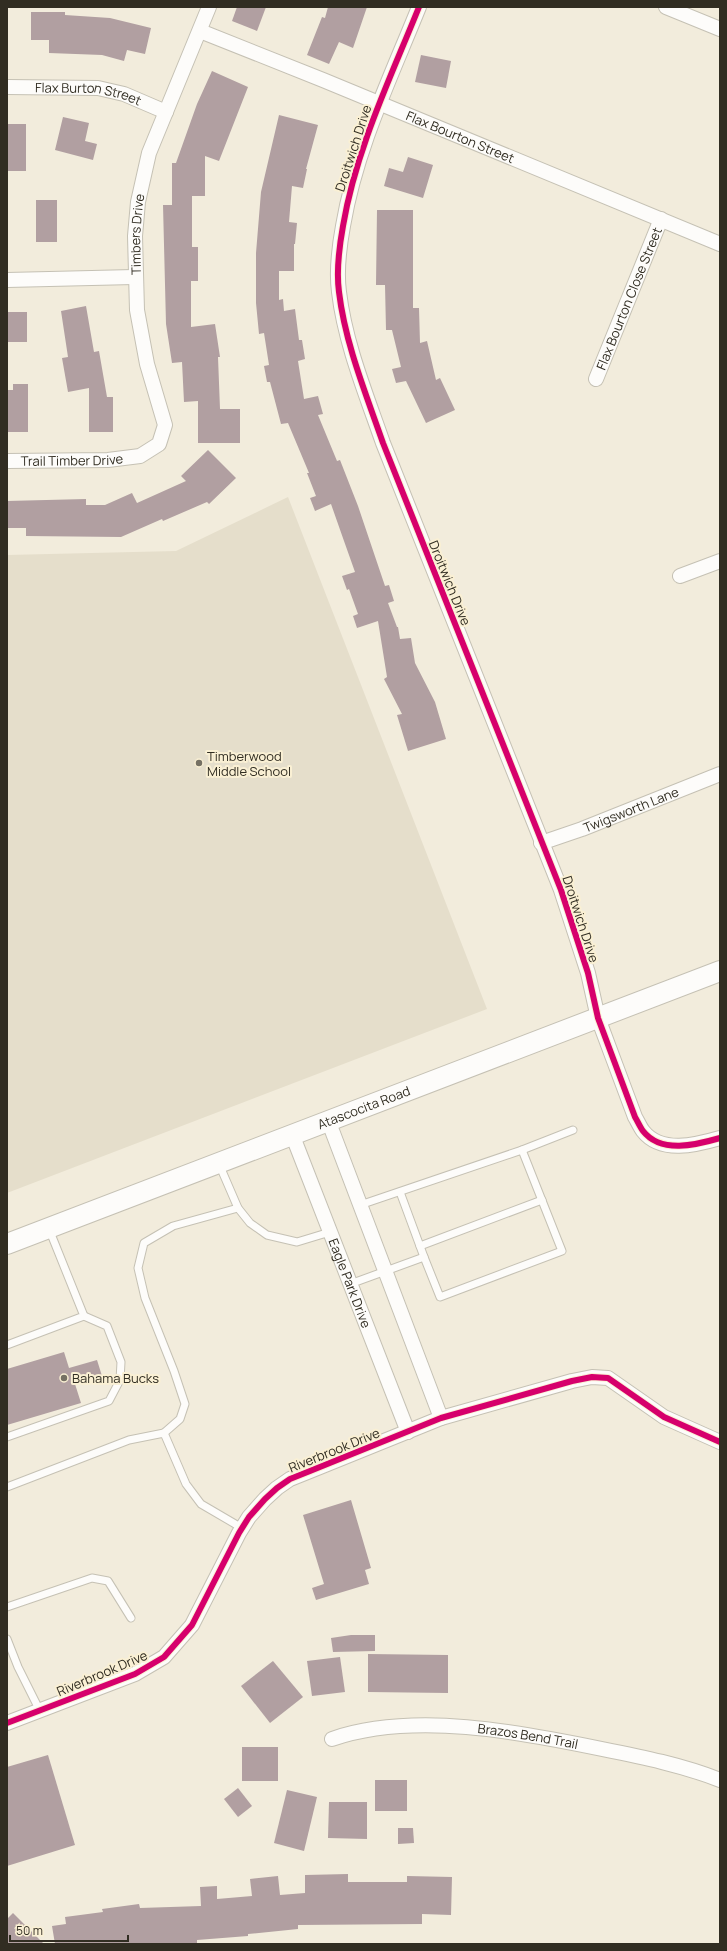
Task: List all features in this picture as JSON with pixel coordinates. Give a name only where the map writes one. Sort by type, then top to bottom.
[{"type":"main road","name":"Atascocita Road","points":[[7,1244],[720,971]]},
{"type":"street","name":"Timbers Drive","points":[[137,456],[159,444],[165,425],[147,364],[140,328],[134,277],[135,236],[142,177],[149,153],[209,7]]},
{"type":"street","name":"Droitwich Drive","points":[[419,7],[359,157],[348,196],[339,250],[338,270],[341,310],[358,369],[383,442],[566,904],[588,973],[598,1018],[635,1117],[644,1132],[655,1140],[668,1145],[686,1146],[720,1138]]},
{"type":"street","points":[[666,7],[720,29]]},
{"type":"street","name":"Flax Bourton Street","points":[[200,31],[231,42],[720,244]]},
{"type":"street","name":"Flax Burton Street","points":[[7,87],[98,88],[124,94],[166,112]]},
{"type":"street","name":"Flax Bourton Close Street","points":[[596,379],[661,219]]},
{"type":"street","points":[[7,280],[134,277]]},
{"type":"street","name":"Trail Timber Drive","points":[[7,460],[108,460],[137,456]]},
{"type":"street","points":[[680,576],[720,561]]},
{"type":"street","name":"Twigsworth Lane","points":[[541,843],[582,829],[720,774]]},
{"type":"street","points":[[328,1120],[441,1418]]},
{"type":"street","name":"Eagle Park Drive","points":[[292,1134],[408,1432]]},
{"type":"street","name":"Riverbrook Drive","points":[[7,1723],[135,1674],[164,1657],[192,1625],[242,1528],[265,1499],[290,1479],[441,1418],[572,1381],[600,1377],[616,1382],[664,1417],[720,1442]]},
{"type":"street","name":"Brazos Bend Trail","points":[[332,1739],[369,1729],[397,1726],[446,1726],[498,1731],[569,1742],[621,1753],[695,1770],[720,1780]]},
{"type":"lane","points":[[360,1205],[522,1150],[573,1130]]},
{"type":"lane","points":[[400,1192],[440,1297],[562,1251],[522,1150]]},
{"type":"lane","points":[[219,1162],[238,1208],[250,1222],[267,1235],[298,1242],[330,1232]]},
{"type":"lane","points":[[420,1246],[542,1200]]},
{"type":"lane","points":[[7,1487],[129,1440],[164,1433],[180,1420],[185,1404],[174,1371],[145,1298],[138,1268],[144,1244],[172,1226],[238,1208]]},
{"type":"lane","points":[[49,1228],[84,1316]]},
{"type":"lane","points":[[350,1284],[424,1257]]},
{"type":"lane","points":[[7,1345],[84,1316],[107,1326],[121,1362],[120,1380],[109,1401],[7,1437]]},
{"type":"lane","points":[[164,1433],[186,1484],[201,1504],[242,1528]]},
{"type":"lane","points":[[7,1607],[92,1578],[108,1581],[131,1618]]},
{"type":"lane","points":[[7,1639],[18,1667],[40,1711]]},
{"type":"shaded area","name":"Timberwood Middle School","points":[[288,497],[487,1009],[7,1193],[7,555],[176,551]]},
{"type":"building","points":[[237,7],[266,7],[257,31],[232,21]]},
{"type":"building","points":[[328,7],[367,7],[353,48],[339,42],[329,64],[307,55],[322,17],[325,18]]},
{"type":"building","points":[[31,12],[65,12],[65,15],[110,18],[151,28],[145,54],[127,50],[124,61],[102,55],[49,53],[49,40],[31,40]]},
{"type":"building","points":[[421,55],[451,61],[446,88],[415,82]]},
{"type":"building","points":[[212,71],[248,87],[219,161],[205,156],[205,196],[192,196],[192,247],[198,247],[198,281],[191,281],[191,327],[215,324],[220,357],[218,357],[220,409],[240,409],[240,443],[198,443],[198,401],[184,402],[182,362],[172,363],[166,324],[163,205],[172,205],[172,163],[176,163],[197,104]]},
{"type":"building","points":[[279,115],[318,125],[306,169],[303,188],[292,186],[289,222],[297,223],[294,244],[294,271],[279,271],[279,300],[283,299],[284,311],[295,309],[299,340],[302,340],[305,359],[298,361],[304,399],[318,396],[323,414],[318,415],[337,461],[340,460],[358,506],[385,586],[389,585],[394,601],[388,603],[398,627],[400,639],[411,638],[415,663],[435,702],[446,739],[408,751],[397,715],[402,714],[384,679],[387,677],[378,621],[357,628],[353,616],[358,614],[349,589],[347,590],[342,576],[355,572],[331,504],[315,511],[310,498],[316,496],[307,473],[309,473],[288,423],[281,424],[270,382],[267,382],[264,366],[269,365],[264,333],[259,334],[256,303],[256,253],[261,192]]},
{"type":"building","points":[[63,117],[89,123],[85,141],[97,144],[93,160],[55,150]]},
{"type":"building","points":[[7,124],[26,124],[26,171],[7,171]]},
{"type":"building","points":[[408,157],[433,165],[423,198],[384,186],[389,168],[403,172]]},
{"type":"building","points":[[36,200],[57,200],[57,242],[36,242]]},
{"type":"building","points":[[377,210],[413,210],[413,308],[419,308],[420,343],[427,341],[436,380],[440,378],[455,410],[426,423],[406,381],[396,383],[392,369],[401,367],[392,330],[386,330],[385,285],[376,285]]},
{"type":"building","points":[[86,306],[94,352],[99,351],[107,397],[113,397],[113,432],[89,432],[89,388],[68,392],[62,358],[68,357],[61,311]]},
{"type":"building","points":[[7,312],[27,312],[27,342],[7,342]]},
{"type":"building","points":[[13,384],[28,384],[28,432],[7,432],[7,390],[13,390]]},
{"type":"building","points":[[208,450],[236,478],[209,504],[207,502],[163,521],[162,519],[121,537],[26,536],[26,528],[7,528],[7,501],[86,499],[86,505],[105,505],[132,493],[137,503],[186,481],[181,476]]},
{"type":"building","points":[[64,1352],[69,1368],[97,1360],[102,1376],[75,1384],[81,1403],[7,1425],[7,1369]]},
{"type":"building","points":[[351,1500],[371,1568],[365,1570],[369,1584],[316,1600],[312,1588],[324,1584],[303,1515]]},
{"type":"building","points":[[351,1635],[375,1635],[375,1651],[333,1652],[331,1638]]},
{"type":"building","points":[[368,1654],[448,1655],[448,1693],[368,1692]]},
{"type":"building","points":[[340,1657],[345,1692],[312,1696],[307,1661]]},
{"type":"building","points":[[273,1661],[303,1697],[270,1723],[241,1686]]},
{"type":"building","points":[[242,1747],[278,1747],[278,1781],[242,1781]]},
{"type":"building","points":[[48,1755],[75,1845],[7,1866],[7,1767]]},
{"type":"building","points":[[375,1780],[407,1780],[407,1811],[375,1811]]},
{"type":"building","points":[[238,1788],[252,1806],[238,1817],[224,1799]]},
{"type":"building","points":[[287,1790],[317,1797],[304,1851],[274,1843]]},
{"type":"building","points":[[329,1802],[367,1802],[367,1839],[328,1838]]},
{"type":"building","points":[[398,1828],[413,1828],[414,1843],[398,1844]]},
{"type":"building","points":[[348,1874],[348,1882],[407,1882],[407,1876],[452,1877],[451,1915],[422,1914],[422,1924],[298,1925],[298,1929],[248,1934],[248,1936],[197,1940],[197,1944],[55,1944],[52,1926],[66,1924],[65,1917],[103,1912],[102,1909],[139,1904],[140,1908],[201,1906],[200,1887],[217,1886],[217,1899],[252,1896],[250,1879],[278,1876],[280,1895],[305,1893],[305,1875]]},
{"type":"building","points":[[13,1913],[44,1944],[7,1944],[7,1919]]},
{"type":"cycle path","points":[[419,7],[365,142],[356,169],[343,226],[338,259],[338,284],[342,311],[351,349],[383,443],[561,890],[588,973],[598,1018],[635,1117],[643,1131],[650,1138],[659,1143],[679,1146],[720,1138]]},
{"type":"cycle path","points":[[7,1723],[135,1674],[164,1657],[192,1625],[239,1533],[249,1517],[277,1488],[290,1479],[441,1418],[572,1381],[592,1377],[608,1378],[664,1417],[720,1442]]},
{"type":"place","name":"Timberwood Middle School","points":[[199,763]]},
{"type":"place","name":"Bahama Bucks","points":[[64,1378]]}]
